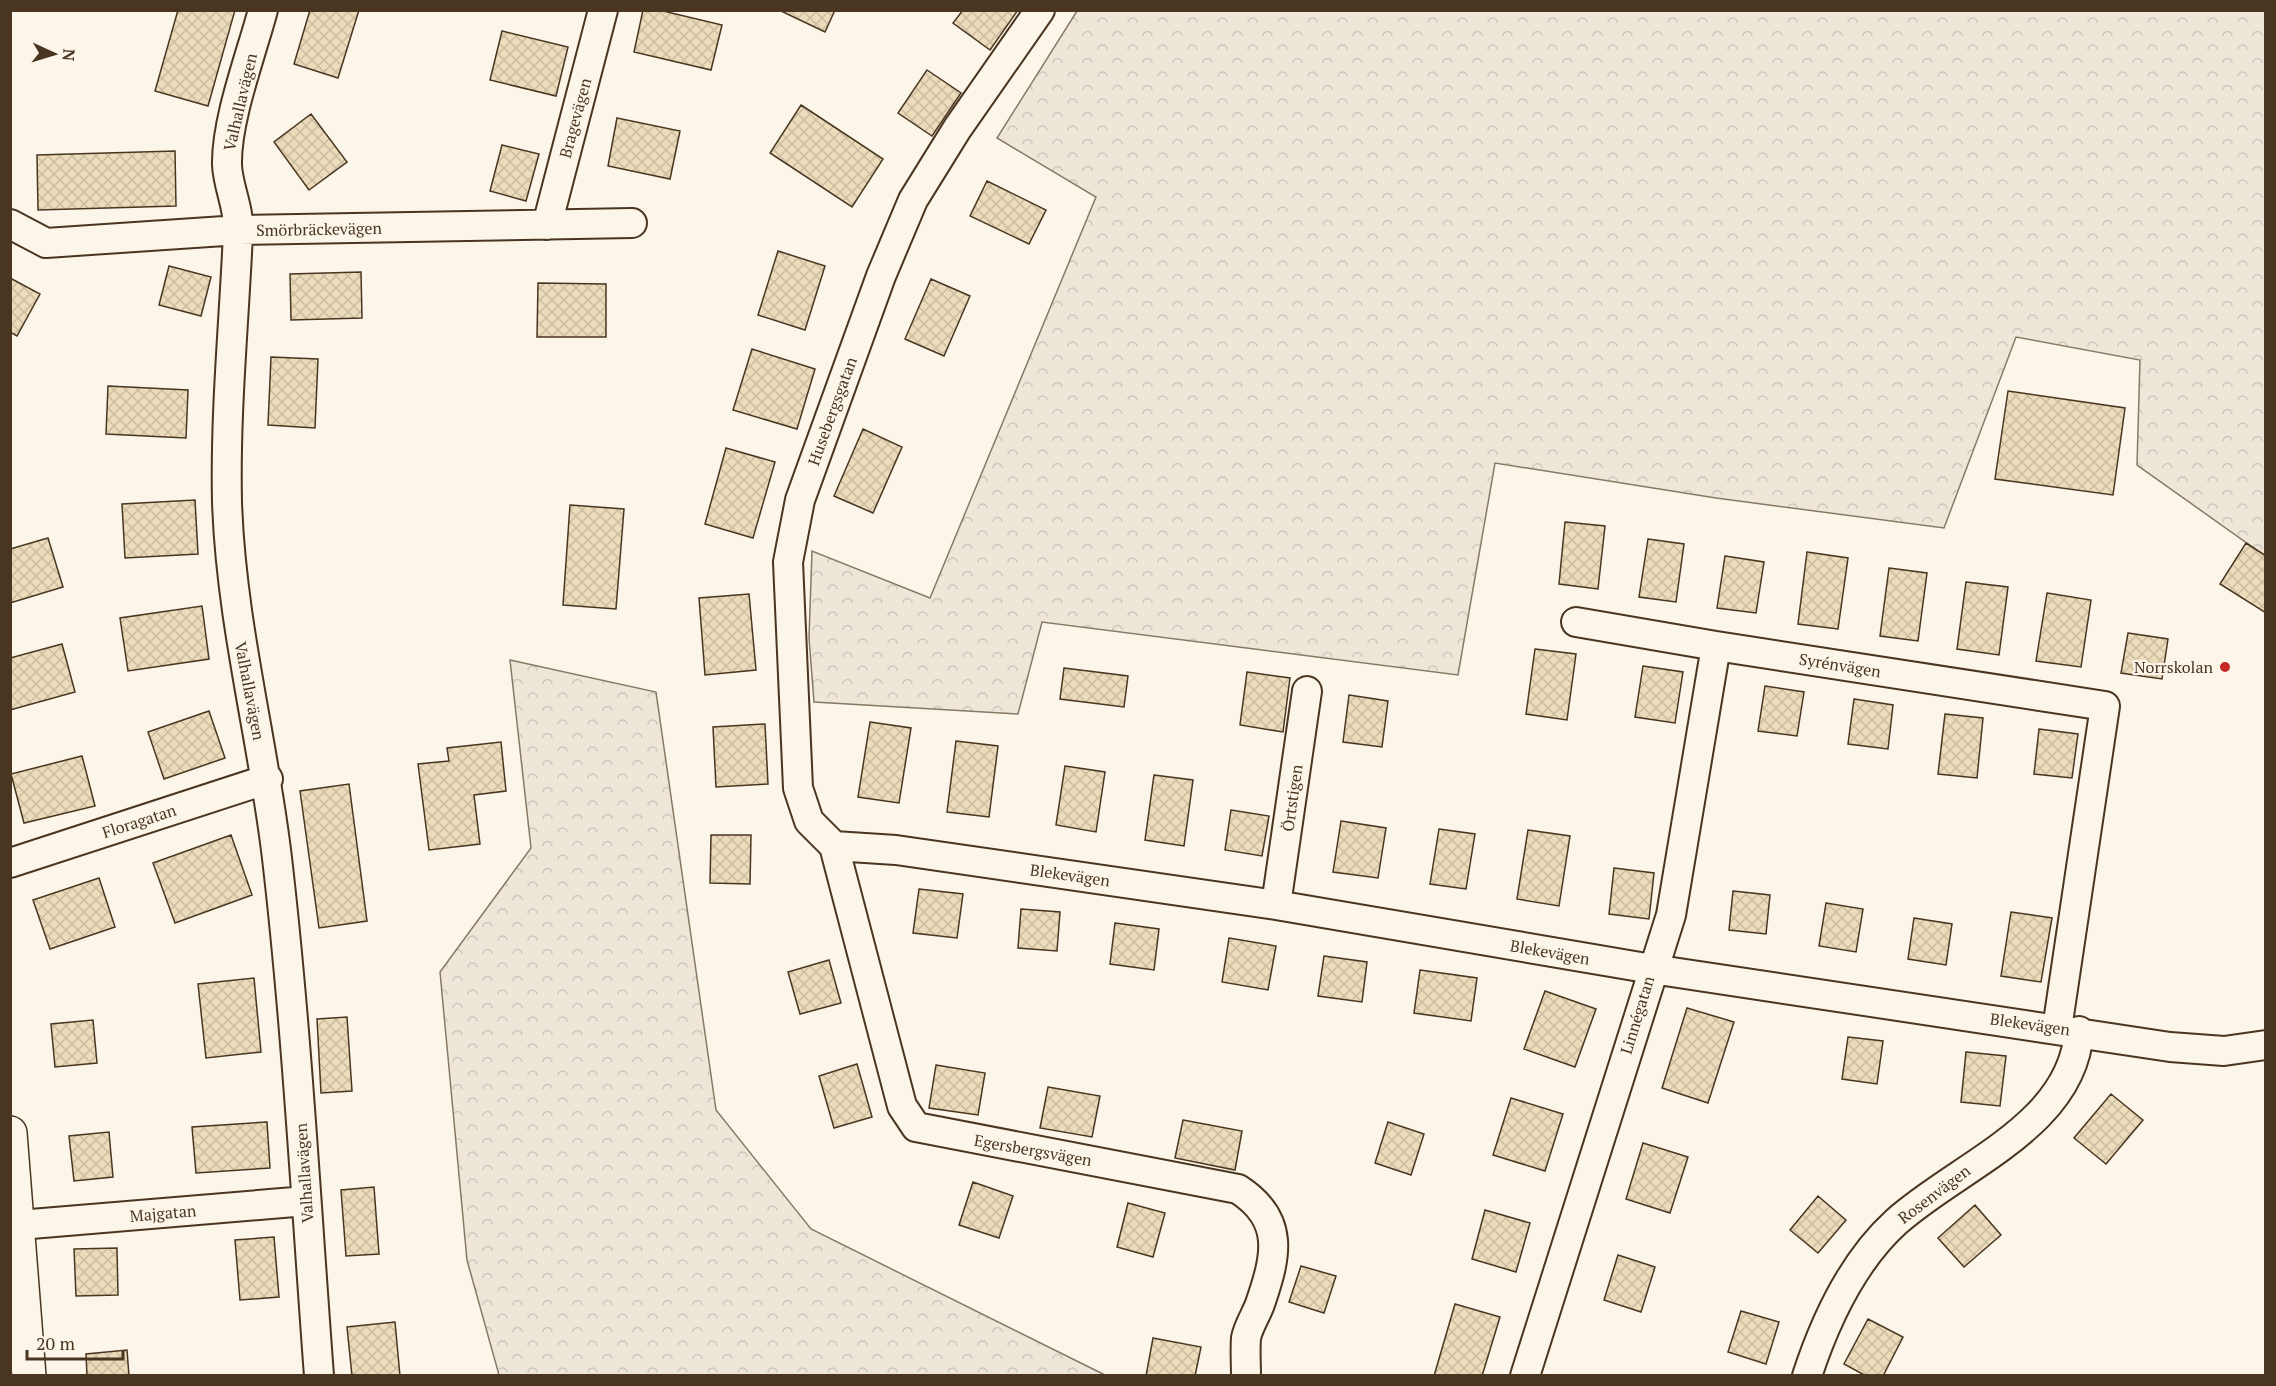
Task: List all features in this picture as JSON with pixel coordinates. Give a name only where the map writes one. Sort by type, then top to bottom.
[{"type":"street","name":"Valhallavägen","points":[[263,10],[234,118],[228,152],[228,178],[236,202],[238,230],[229,368],[227,504],[240,643],[268,779],[292,987],[319,1376]]},
{"type":"street","name":"Bragevägen","points":[[547,225],[603,10]]},
{"type":"street","name":"Husebergsgatan","points":[[834,846],[809,821],[798,788],[788,562],[800,500],[873,299],[913,200],[957,129],[1040,10]]},
{"type":"street","name":"Smörbräckevägen","points":[[10,224],[46,243],[238,230],[632,224]]},
{"type":"street","name":"Syrénvägen","points":[[1575,622],[2105,706]]},
{"type":"street","name":"Linnégatan","points":[[1525,1376],[1652,969],[1671,915],[1716,646]]},
{"type":"street","name":"Örtstigen","points":[[1276,905],[1307,690]]},
{"type":"street","name":"Rosenvägen","points":[[1807,1376],[1842,1294],[1867,1253],[1896,1222],[2043,1113],[2072,1070],[2068,1030],[2105,706]]},
{"type":"street","name":"Floragatan","points":[[10,863],[268,779]]},
{"type":"street","name":"Blekevägen","points":[[834,846],[896,850],[1276,905],[1652,969],[2170,1047],[2224,1051],[2265,1045]]},
{"type":"street","name":"Egersbergsvägen","points":[[834,846],[902,1106],[916,1127],[1238,1189],[1253,1198],[1274,1232],[1273,1255],[1260,1303],[1246,1337],[1246,1376]]},
{"type":"street","points":[[10,1133],[19,1225],[29,1376]]},
{"type":"street","name":"Majgatan","points":[[19,1225],[306,1202]]},
{"type":"green space","points":[[1077,11],[2265,11],[2265,556],[2137,465],[2140,360],[2016,337],[1944,528],[1716,498],[1495,463],[1458,675],[1042,622],[1018,714],[814,702],[809,638],[812,551],[930,598],[1096,197],[997,138]]},
{"type":"green space","points":[[510,660],[656,692],[716,1110],[811,1229],[1105,1375],[499,1375],[467,1260],[440,972],[531,848]]},
{"type":"building","points":[[178,10],[235,10],[208,106],[155,91]]},
{"type":"building","points":[[310,10],[359,10],[338,78],[294,64]]},
{"type":"building","points":[[643,10],[659,10],[722,25],[711,70],[634,52]]},
{"type":"building","points":[[779,10],[835,10],[825,32]]},
{"type":"building","points":[[963,10],[1018,10],[990,50],[953,23]]},
{"type":"building","points":[[502,31],[568,47],[556,96],[490,80]]},
{"type":"building","points":[[927,70],[961,93],[932,136],[898,113]]},
{"type":"building","points":[[801,105],[883,159],[852,207],[770,153]]},
{"type":"building","points":[[311,114],[347,162],[309,190],[274,142]]},
{"type":"building","points":[[617,118],[680,131],[670,179],[608,166]]},
{"type":"building","points":[[502,145],[539,154],[526,201],[490,191]]},
{"type":"building","points":[[175,151],[176,206],[38,210],[37,155]]},
{"type":"building","points":[[987,181],[1046,210],[1029,244],[970,216]]},
{"type":"building","points":[[778,251],[825,266],[805,330],[758,315]]},
{"type":"building","points":[[169,266],[211,277],[201,316],[159,305]]},
{"type":"building","points":[[361,272],[362,318],[291,320],[290,274]]},
{"type":"building","points":[[10,278],[40,294],[17,336],[10,332]]},
{"type":"building","points":[[931,279],[970,296],[944,356],[905,339]]},
{"type":"building","points":[[538,283],[606,284],[606,337],[537,337]]},
{"type":"building","points":[[752,349],[815,369],[797,429],[733,410]]},
{"type":"building","points":[[271,357],[318,359],[315,428],[268,425]]},
{"type":"building","points":[[108,386],[188,390],[186,438],[106,434]]},
{"type":"building","points":[[2008,391],[2125,408],[2113,495],[1995,479]]},
{"type":"building","points":[[863,429],[902,447],[873,513],[834,496]]},
{"type":"building","points":[[726,448],[775,462],[753,538],[705,524]]},
{"type":"building","points":[[195,500],[198,554],[125,558],[122,504]]},
{"type":"building","points":[[570,505],[624,509],[616,609],[563,605]]},
{"type":"building","points":[[1565,522],[1605,526],[1598,589],[1559,584]]},
{"type":"building","points":[[48,538],[63,587],[10,603],[10,549]]},
{"type":"building","points":[[1648,539],[1684,544],[1676,602],[1639,597]]},
{"type":"building","points":[[2246,543],[2266,556],[2266,613],[2220,584]]},
{"type":"building","points":[[1807,552],[1848,558],[1838,629],[1798,624]]},
{"type":"building","points":[[1725,556],[1764,562],[1756,613],[1717,608]]},
{"type":"building","points":[[1889,568],[1927,573],[1918,641],[1880,636]]},
{"type":"building","points":[[1966,582],[2008,587],[1999,655],[1957,649]]},
{"type":"building","points":[[2047,593],[2091,600],[2081,667],[2036,661]]},
{"type":"building","points":[[749,594],[756,670],[705,675],[699,598]]},
{"type":"building","points":[[202,606],[209,659],[128,671],[120,618]]},
{"type":"building","points":[[2128,633],[2168,639],[2162,679],[2121,673]]},
{"type":"building","points":[[62,644],[75,692],[10,710],[10,658]]},
{"type":"building","points":[[1535,649],[1576,654],[1567,720],[1526,714]]},
{"type":"building","points":[[1643,666],[1683,672],[1675,723],[1635,717]]},
{"type":"building","points":[[1064,668],[1128,676],[1124,707],[1060,699]]},
{"type":"building","points":[[1247,672],[1290,678],[1283,732],[1240,725]]},
{"type":"building","points":[[1765,686],[1804,692],[1797,736],[1758,731]]},
{"type":"building","points":[[1349,695],[1388,701],[1382,747],[1343,742]]},
{"type":"building","points":[[1854,699],[1893,705],[1888,749],[1848,744]]},
{"type":"building","points":[[209,711],[225,758],[164,779],[148,732]]},
{"type":"building","points":[[1945,714],[1983,718],[1977,778],[1938,774]]},
{"type":"building","points":[[870,722],[911,728],[899,803],[858,797]]},
{"type":"building","points":[[765,724],[768,784],[716,787],[713,727]]},
{"type":"building","points":[[2039,729],[2078,734],[2072,778],[2034,774]]},
{"type":"building","points":[[956,741],[998,746],[989,817],[947,812]]},
{"type":"building","points":[[501,742],[506,791],[474,795],[480,844],[429,850],[418,764],[449,761],[447,748]]},
{"type":"building","points":[[82,756],[95,806],[24,823],[11,774]]},
{"type":"building","points":[[1065,766],[1105,772],[1096,832],[1056,825]]},
{"type":"building","points":[[1154,775],[1193,780],[1184,846],[1145,840]]},
{"type":"building","points":[[349,784],[367,921],[319,928],[300,791]]},
{"type":"building","points":[[1231,810],[1269,816],[1262,856],[1225,850]]},
{"type":"building","points":[[1341,821],[1386,828],[1378,878],[1333,872]]},
{"type":"building","points":[[1439,829],[1475,834],[1466,889],[1430,884]]},
{"type":"building","points":[[1528,830],[1570,836],[1559,906],[1517,899]]},
{"type":"building","points":[[231,835],[252,895],[175,923],[153,863]]},
{"type":"building","points":[[711,835],[751,835],[750,884],[710,883]]},
{"type":"building","points":[[1614,868],[1654,873],[1649,919],[1609,914]]},
{"type":"building","points":[[99,878],[115,927],[50,949],[33,900]]},
{"type":"building","points":[[919,889],[963,894],[957,938],[913,933]]},
{"type":"building","points":[[1733,891],[1770,895],[1766,934],[1729,930]]},
{"type":"building","points":[[1826,903],[1863,909],[1856,952],[1819,946]]},
{"type":"building","points":[[1021,909],[1060,912],[1057,951],[1018,948]]},
{"type":"building","points":[[2011,912],[2052,918],[2041,982],[2001,976]]},
{"type":"building","points":[[1914,918],[1952,924],[1946,965],[1908,959]]},
{"type":"building","points":[[1115,923],[1159,929],[1154,970],[1110,964]]},
{"type":"building","points":[[1229,938],[1276,946],[1268,990],[1222,982]]},
{"type":"building","points":[[1324,956],[1367,962],[1362,1002],[1318,996]]},
{"type":"building","points":[[829,960],[841,1003],[800,1014],[788,972]]},
{"type":"building","points":[[1420,970],[1477,978],[1471,1021],[1414,1013]]},
{"type":"building","points":[[254,978],[261,1052],[206,1058],[198,984]]},
{"type":"building","points":[[1545,991],[1596,1009],[1575,1067],[1524,1049]]},
{"type":"building","points":[[1687,1008],[1734,1022],[1708,1103],[1662,1088]]},
{"type":"building","points":[[347,1017],[352,1091],[321,1093],[317,1019]]},
{"type":"building","points":[[93,1020],[97,1063],[55,1067],[51,1024]]},
{"type":"building","points":[[1848,1037],[1883,1041],[1877,1084],[1842,1079]]},
{"type":"building","points":[[1966,1052],[2006,1056],[2000,1106],[1961,1102]]},
{"type":"building","points":[[857,1064],[872,1117],[834,1128],[819,1076]]},
{"type":"building","points":[[936,1065],[985,1073],[978,1115],[929,1108]]},
{"type":"building","points":[[1048,1087],[1100,1096],[1092,1137],[1040,1128]]},
{"type":"building","points":[[2111,1094],[2143,1120],[2106,1164],[2074,1138]]},
{"type":"building","points":[[1511,1098],[1563,1114],[1545,1171],[1493,1155]]},
{"type":"building","points":[[1183,1120],[1242,1131],[1235,1170],[1175,1158]]},
{"type":"building","points":[[267,1122],[270,1168],[196,1173],[192,1127]]},
{"type":"building","points":[[1388,1122],[1424,1134],[1411,1175],[1375,1163]]},
{"type":"building","points":[[109,1132],[113,1177],[74,1181],[69,1136]]},
{"type":"building","points":[[1643,1143],[1688,1157],[1670,1213],[1626,1199]]},
{"type":"building","points":[[973,1182],[1013,1196],[999,1238],[959,1225]]},
{"type":"building","points":[[374,1187],[379,1254],[346,1256],[341,1190]]},
{"type":"building","points":[[1818,1196],[1846,1220],[1818,1253],[1790,1230]]},
{"type":"building","points":[[1128,1203],[1165,1213],[1153,1257],[1117,1247]]},
{"type":"building","points":[[1975,1205],[2001,1235],[1964,1267],[1938,1238]]},
{"type":"building","points":[[1485,1210],[1530,1223],[1516,1272],[1472,1259]]},
{"type":"building","points":[[274,1237],[279,1297],[240,1300],[235,1240]]},
{"type":"building","points":[[117,1248],[118,1295],[76,1296],[74,1249]]},
{"type":"building","points":[[1618,1255],[1655,1267],[1641,1312],[1604,1300]]},
{"type":"building","points":[[1301,1266],[1336,1276],[1324,1313],[1289,1302]]},
{"type":"building","points":[[1455,1304],[1500,1317],[1482,1376],[1434,1376]]},
{"type":"building","points":[[1741,1311],[1779,1322],[1766,1364],[1728,1352]]},
{"type":"building","points":[[1868,1319],[1903,1337],[1883,1376],[1866,1376],[1844,1364]]},
{"type":"building","points":[[395,1322],[400,1376],[352,1376],[347,1327]]},
{"type":"building","points":[[1153,1338],[1201,1347],[1195,1376],[1146,1376]]},
{"type":"building","points":[[127,1350],[129,1376],[87,1376],[86,1354]]},
{"type":"place","name":"Norrskolan","points":[[2225,667]]}]
